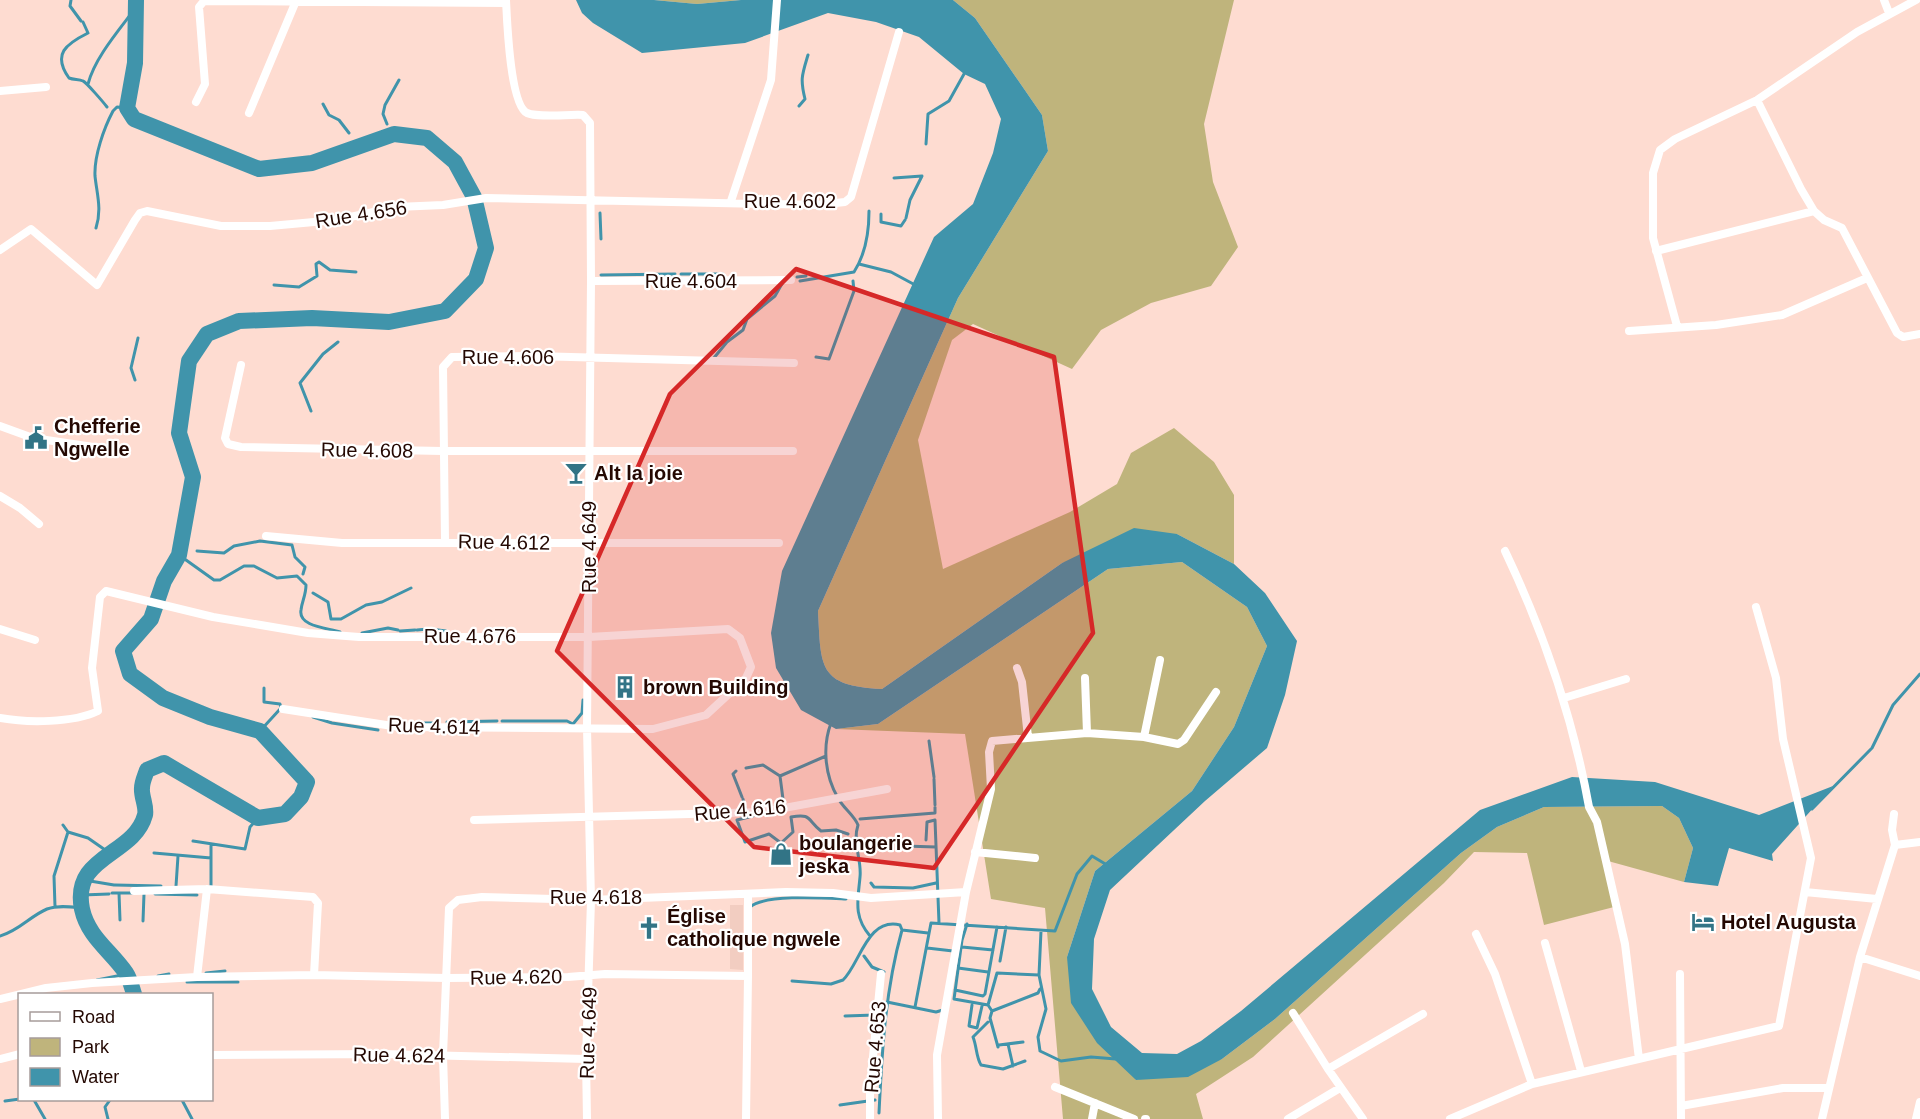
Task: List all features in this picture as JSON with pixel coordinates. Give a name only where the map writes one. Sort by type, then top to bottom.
[{"type":"street","points":[[731,201],[771,80],[777,0]]},
{"type":"street","points":[[1884,0],[1889,13]]},
{"type":"street","points":[[1677,326],[1656,251],[1652,206],[1653,173],[1660,150],[1675,139],[1757,100],[1819,56],[1889,13],[1916,0]]},
{"type":"street","points":[[196,102],[205,84],[201,3],[506,1]]},
{"type":"street","name":"Rue 4.649","points":[[506,1],[511,63],[518,101],[522,109],[531,114],[583,115],[588,118],[592,199],[587,728],[591,817],[591,900],[586,1059],[587,1119]]},
{"type":"street","points":[[249,113],[296,2]]},
{"type":"street","name":"Rue 4.602","points":[[592,199],[817,205],[849,201],[899,32]]},
{"type":"street","points":[[0,91],[46,87]]},
{"type":"street","points":[[1757,100],[1814,211],[1824,220],[1842,228],[1897,333],[1903,337],[1920,334]]},
{"type":"street","name":"Rue 4.656","points":[[0,250],[31,229],[97,285],[135,220],[140,213],[147,211],[221,226],[270,225],[336,220],[397,207],[457,203],[486,198],[592,199]]},
{"type":"street","points":[[1656,251],[1814,211]]},
{"type":"street","points":[[1629,331],[1724,324],[1782,315],[1867,278]]},
{"type":"street","name":"Rue 4.604","points":[[591,281],[791,280]]},
{"type":"street","name":"Rue 4.606","points":[[445,541],[442,367],[452,357],[563,357],[794,363]]},
{"type":"street","name":"Rue 4.608","points":[[241,365],[225,438],[228,444],[268,449],[793,451]]},
{"type":"street","points":[[0,426],[33,438],[100,448]]},
{"type":"street","points":[[0,496],[20,508],[39,524]]},
{"type":"street","name":"Rue 4.612","points":[[266,536],[342,543],[445,541],[590,544],[779,543]]},
{"type":"street","points":[[1505,551],[1533,610],[1547,657],[1564,698],[1581,761],[1589,807],[1597,822],[1625,944],[1639,1059]]},
{"type":"street","name":"Rue 4.676","points":[[0,718],[23,722],[58,719],[98,711],[92,668],[100,597],[106,591],[162,606],[308,633],[359,637],[589,637],[728,629],[740,638],[751,668],[746,678],[712,710],[696,719],[652,729],[587,728]]},
{"type":"street","points":[[1450,1119],[1532,1084],[1779,1026],[1810,858],[1783,739],[1776,678],[1756,607]]},
{"type":"street","points":[[0,629],[35,640]]},
{"type":"street","points":[[1144,737],[1160,660]]},
{"type":"street","points":[[1017,668],[1022,682],[1028,737]]},
{"type":"street","points":[[1085,678],[1087,734]]},
{"type":"street","points":[[1564,698],[1626,679]]},
{"type":"street","points":[[938,1119],[937,1055],[966,892],[991,789],[990,745],[995,739],[1087,734],[1182,742],[1215,692]]},
{"type":"street","name":"Rue 4.614","points":[[283,709],[399,727],[587,728]]},
{"type":"street","name":"Rue 4.616","points":[[474,820],[762,812],[887,789]]},
{"type":"street","points":[[1822,1119],[1860,957],[1895,844],[1892,830],[1894,814]]},
{"type":"street","points":[[1895,844],[1920,842]]},
{"type":"street","points":[[975,852],[1035,858]]},
{"type":"street","points":[[197,977],[207,889]]},
{"type":"street","points":[[134,891],[207,889],[258,891],[316,899],[318,903],[314,975]]},
{"type":"street","name":"Rue 4.618","points":[[445,1119],[443,1055],[449,908],[458,900],[482,897],[591,900],[833,892],[871,898],[966,892]]},
{"type":"street","points":[[1805,892],[1877,899]]},
{"type":"street","points":[[746,1119],[748,894]]},
{"type":"street","points":[[1476,934],[1494,974],[1532,1084]]},
{"type":"street","points":[[1545,943],[1581,1071]]},
{"type":"street","points":[[1860,957],[1920,976]]},
{"type":"street","name":"Rue 4.653","points":[[870,1119],[870,1088],[881,974]]},
{"type":"street","points":[[1680,974],[1682,1119]]},
{"type":"street","name":"Rue 4.620","points":[[25,993],[46,988],[197,977],[748,976]]},
{"type":"street","name":"Rue 4.620","points":[[0,999],[18,995]]},
{"type":"street","points":[[1293,1013],[1340,1088],[1363,1119]]},
{"type":"street","points":[[1328,1069],[1423,1014]]},
{"type":"street","points":[[0,1059],[18,1054]]},
{"type":"street","name":"Rue 4.624","points":[[213,1054],[443,1055],[586,1059]]},
{"type":"street","points":[[1055,1087],[1134,1119]]},
{"type":"street","points":[[1288,1119],[1340,1088]]},
{"type":"street","points":[[1681,1106],[1783,1088],[1828,1089]]},
{"type":"street","points":[[1916,1119],[1920,1102]]},
{"type":"street","points":[[1092,1119],[1095,1103]]},
{"type":"highlighted area","points":[[796,269],[1054,357],[1093,633],[934,868],[754,847],[557,651],[670,394]]},
{"type":"shaded area","points":[[730,905],[743,905],[743,970],[730,969]]},
{"type":"green space","points":[[654,0],[741,0],[697,4]]},
{"type":"green space","points":[[953,0],[1234,0],[1204,124],[1213,182],[1238,247],[1211,286],[1151,303],[1101,330],[1072,369],[973,324],[952,340],[918,440],[943,569],[1070,512],[1117,484],[1131,453],[1174,428],[1214,462],[1234,495],[1234,564],[1177,534],[1062,563],[882,689],[861,687],[834,678],[827,670],[820,646],[818,611],[958,298],[1048,151],[1042,115],[975,18]]},
{"type":"green space","points":[[1182,562],[1247,607],[1267,646],[1234,727],[1192,791],[1095,871],[1067,957],[1136,1080],[1222,1059],[1275,1019],[1461,853],[1497,827],[1544,807],[1662,806],[1679,818],[1693,848],[1684,882],[1608,861],[1614,907],[1544,925],[1527,853],[1474,852],[1444,883],[1253,1057],[1196,1094],[1203,1119],[1063,1119],[1045,908],[991,899],[965,734],[836,729],[878,724],[1108,569]]},
{"type":"water","points":[[576,0],[654,0],[697,4],[741,0],[953,0],[975,18],[1042,115],[1048,151],[958,298],[818,611],[820,646],[827,670],[834,678],[861,687],[882,689],[1062,563],[1134,528],[1177,534],[1234,564],[1265,593],[1297,641],[1285,695],[1267,748],[1205,801],[1110,890],[1094,939],[1092,989],[1111,1027],[1142,1053],[1177,1054],[1201,1041],[1241,1011],[1480,810],[1572,777],[1655,782],[1759,815],[1833,786],[1772,854],[1773,861],[1729,848],[1718,886],[1684,882],[1693,848],[1679,818],[1662,806],[1544,807],[1497,827],[1461,853],[1275,1019],[1222,1059],[1188,1077],[1136,1080],[1097,1043],[1071,1003],[1067,957],[1095,871],[1192,791],[1234,727],[1267,646],[1247,607],[1182,562],[1108,569],[878,724],[836,729],[801,710],[776,668],[771,633],[782,571],[934,237],[973,204],[993,153],[1001,119],[985,84],[964,74],[919,37],[876,22],[828,13],[745,43],[642,53],[593,23],[582,13]]},
{"type":"waterway","points":[[71,0],[70,6],[81,21]]},
{"type":"waterway","points":[[134,993],[126,973],[89,928],[82,909],[81,891],[86,877],[94,866],[139,829],[145,815],[142,788],[147,770],[164,763],[258,818],[285,814],[301,797],[307,782],[260,731],[210,717],[163,698],[130,674],[123,651],[151,619],[164,581],[179,555],[193,477],[179,433],[189,361],[207,334],[239,321],[312,318],[389,322],[445,311],[476,279],[486,248],[474,197],[455,162],[427,138],[394,134],[312,163],[259,169],[134,119],[127,108],[135,63],[136,0]]},
{"type":"waterway","points":[[88,84],[102,54],[137,6]]},
{"type":"waterway","points":[[83,22],[88,33],[73,41],[64,51],[62,56],[64,70],[69,78],[85,82],[107,107]]},
{"type":"waterway","points":[[799,106],[805,99],[802,77],[808,55]]},
{"type":"waterway","points":[[926,144],[928,114],[949,101],[964,74]]},
{"type":"waterway","points":[[387,124],[383,114],[385,105],[399,80]]},
{"type":"waterway","points":[[323,104],[329,115],[339,120],[349,133]]},
{"type":"waterway","points":[[96,228],[99,208],[95,168],[98,151],[113,111],[117,107],[127,108]]},
{"type":"waterway","points":[[894,178],[922,176],[910,200],[906,218]]},
{"type":"waterway","points":[[800,281],[854,272],[866,243],[869,211]]},
{"type":"waterway","points":[[600,213],[601,239]]},
{"type":"waterway","points":[[881,214],[881,222],[901,226],[905,220]]},
{"type":"waterway","points":[[274,285],[299,287],[317,276],[316,264],[319,262],[330,270],[356,272]]},
{"type":"waterway","points":[[859,264],[891,272],[917,286]]},
{"type":"waterway","points":[[601,275],[675,274]]},
{"type":"waterway","points":[[681,274],[723,274]]},
{"type":"waterway","points":[[797,277],[806,276]]},
{"type":"waterway","points":[[816,357],[829,359],[854,291],[853,281]]},
{"type":"waterway","points":[[713,359],[727,342],[743,330],[747,319],[775,296],[783,282]]},
{"type":"waterway","points":[[135,380],[131,368],[138,338]]},
{"type":"waterway","points":[[311,411],[300,383],[323,354],[338,342]]},
{"type":"waterway","points":[[197,551],[224,553],[234,546],[260,541],[292,545],[295,557],[305,567],[303,574]]},
{"type":"waterway","points":[[179,555],[214,580],[220,580],[244,566],[254,566],[277,578],[297,576],[306,585],[301,610],[304,620],[315,626],[340,632]]},
{"type":"waterway","points":[[313,593],[328,602],[331,619],[341,619],[366,605],[382,602],[411,588]]},
{"type":"waterway","points":[[362,633],[388,628],[398,630]]},
{"type":"waterway","points":[[417,630],[428,629]]},
{"type":"waterway","points":[[430,629],[446,631]]},
{"type":"waterway","points":[[400,631],[415,630]]},
{"type":"waterway","points":[[1812,809],[1872,748],[1893,705],[1920,674]]},
{"type":"waterway","points":[[260,731],[281,708],[280,704],[264,702],[264,688]]},
{"type":"waterway","points":[[502,721],[567,721],[573,724],[582,713],[583,700]]},
{"type":"waterway","points":[[313,717],[332,723],[378,730]]},
{"type":"waterway","points":[[447,722],[497,721]]},
{"type":"waterway","points":[[424,723],[435,723]]},
{"type":"waterway","points":[[831,723],[826,742],[826,761],[830,780],[838,798],[858,825],[856,832],[860,870],[858,908],[861,922],[870,936]]},
{"type":"waterway","points":[[929,741],[934,777]]},
{"type":"waterway","points":[[780,776],[826,756]]},
{"type":"waterway","points":[[746,768],[763,765],[780,776],[784,807]]},
{"type":"waterway","points":[[736,771],[733,774],[742,797]]},
{"type":"waterway","points":[[934,779],[935,805]]},
{"type":"waterway","points":[[743,799],[745,808]]},
{"type":"waterway","points":[[860,819],[935,813],[935,807]]},
{"type":"waterway","points":[[753,816],[737,820],[745,842],[769,834],[781,843],[793,832],[791,817],[798,816],[809,818],[821,831],[836,830],[848,834]]},
{"type":"waterway","points":[[193,841],[245,849],[250,827],[258,818]]},
{"type":"waterway","points":[[926,840],[927,822],[935,820],[939,923]]},
{"type":"waterway","points":[[63,825],[68,832],[88,838],[111,854]]},
{"type":"waterway","points":[[55,907],[54,876],[68,832]]},
{"type":"waterway","points":[[211,845],[211,886]]},
{"type":"waterway","points":[[904,846],[936,847]]},
{"type":"waterway","points":[[154,853],[211,858]]},
{"type":"waterway","points":[[176,886],[178,856]]},
{"type":"waterway","points":[[915,1007],[931,923],[1055,931],[1077,874],[1092,856],[1107,865]]},
{"type":"waterway","points":[[84,880],[114,885]]},
{"type":"waterway","points":[[871,883],[874,887],[913,888],[936,883]]},
{"type":"waterway","points":[[115,885],[161,886]]},
{"type":"waterway","points":[[112,893],[134,893]]},
{"type":"waterway","points":[[119,893],[120,920]]},
{"type":"waterway","points":[[82,895],[109,894]]},
{"type":"waterway","points":[[143,921],[144,894]]},
{"type":"waterway","points":[[155,894],[197,895]]},
{"type":"waterway","points":[[750,907],[781,898],[846,899]]},
{"type":"waterway","points":[[0,936],[13,931],[47,909],[82,908]]},
{"type":"waterway","points":[[792,981],[831,984],[843,980],[872,935],[889,924],[900,925],[902,930],[928,933]]},
{"type":"waterway","points":[[967,924],[962,940],[954,999],[988,1005],[992,1011]]},
{"type":"waterway","points":[[955,990],[983,996],[985,994],[997,927]]},
{"type":"waterway","points":[[1000,961],[1006,927]]},
{"type":"waterway","points":[[879,1113],[888,998],[902,930]]},
{"type":"waterway","points":[[1041,931],[1039,975],[1046,1009],[1038,1037],[1040,1051],[1061,1061],[1091,1057],[1116,1059]]},
{"type":"waterway","points":[[962,947],[993,950]]},
{"type":"waterway","points":[[927,948],[953,951]]},
{"type":"waterway","points":[[864,956],[872,967],[884,972]]},
{"type":"waterway","points":[[958,968],[988,972]]},
{"type":"waterway","points":[[206,973],[225,971]]},
{"type":"waterway","points":[[988,1005],[997,973],[1039,975]]},
{"type":"waterway","points":[[97,980],[127,974]]},
{"type":"waterway","points":[[158,976],[169,974]]},
{"type":"waterway","points":[[187,982],[238,982]]},
{"type":"waterway","points":[[992,1011],[1038,993],[1040,989]]},
{"type":"waterway","points":[[887,1002],[936,1012],[943,1010]]},
{"type":"waterway","points":[[972,1005],[969,1026],[977,1028],[982,1006]]},
{"type":"waterway","points":[[992,1011],[990,1018],[998,1047]]},
{"type":"waterway","points":[[845,1016],[875,1015]]},
{"type":"waterway","points":[[988,1022],[973,1037],[981,1065],[1003,1069],[1025,1061]]},
{"type":"waterway","points":[[999,1045],[1023,1042]]},
{"type":"waterway","points":[[1008,1044],[1013,1066]]},
{"type":"waterway","points":[[5,1101],[18,1099]]},
{"type":"waterway","points":[[840,1105],[875,1100]]},
{"type":"waterway","points":[[35,1101],[45,1119]]},
{"type":"waterway","points":[[108,1119],[105,1107],[109,1101]]},
{"type":"waterway","points":[[183,1101],[192,1119]]},
{"type":"place","name":"Chefferie Ngwelle","points":[[36,438]]},
{"type":"place","name":"Alt la joie","points":[[576,473]]},
{"type":"place","name":"brown Building","points":[[625,687]]},
{"type":"place","name":"boulangerie jeska","points":[[781,854]]},
{"type":"place","name":"Hotel Augusta","points":[[1703,922]]},
{"type":"place","name":"Église catholique ngwele","points":[[649,928]]}]
